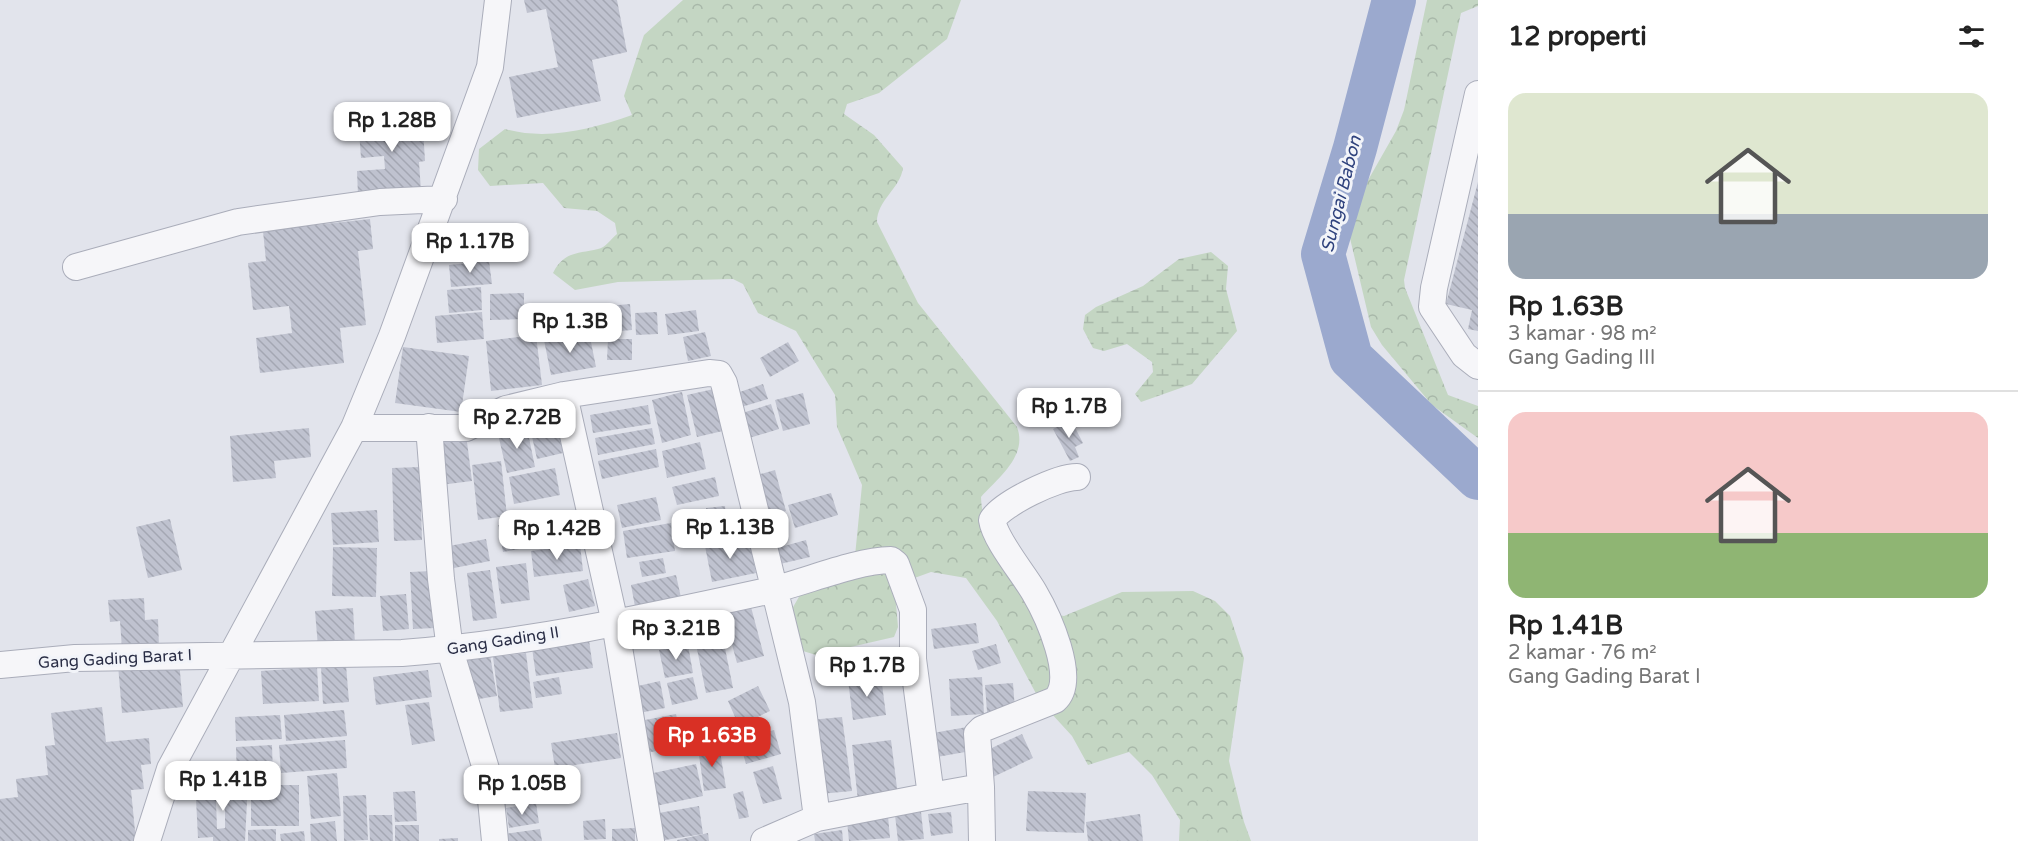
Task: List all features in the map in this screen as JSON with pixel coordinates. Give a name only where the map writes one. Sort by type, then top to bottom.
[{"type":"street","points":[[147,841],[170,769],[230,654],[354,428],[444,199],[490,67],[498,0]]},
{"type":"street","points":[[1478,94],[1434,288],[1432,308],[1464,355],[1478,366]]},
{"type":"street","points":[[76,267],[237,222],[380,202],[444,199]]},
{"type":"street","points":[[354,428],[466,428],[506,409],[564,395],[709,373],[719,374],[724,383],[802,702],[818,818]]},
{"type":"street","points":[[564,395],[615,623],[651,841]]},
{"type":"street","points":[[429,427],[441,579],[450,650],[489,779],[495,841]]},
{"type":"street","points":[[982,841],[981,787],[976,734],[982,729],[1055,700],[1062,692],[1064,671],[1048,621],[992,520],[997,513],[1025,496],[1060,480],[1077,477]]},
{"type":"street","name":"Gang Gading II","points":[[230,654],[402,654],[450,650],[615,623],[773,590],[887,560],[895,561],[913,610],[913,659],[931,796]]},
{"type":"street","name":"Gang Gading Barat I","points":[[0,665],[75,658],[230,654]]},
{"type":"street","points":[[764,841],[818,818],[981,787]]},
{"type":"green space","points":[[683,0],[961,0],[947,39],[879,93],[847,104],[844,114],[874,135],[903,168],[898,182],[881,207],[877,222],[918,303],[1017,427],[1019,438],[1015,457],[1010,466],[981,497],[983,513],[987,529],[1002,558],[1041,612],[1064,616],[1122,592],[1193,591],[1215,601],[1230,616],[1244,658],[1229,761],[1251,841],[1179,841],[1180,820],[1152,775],[1129,752],[1088,765],[1072,736],[1040,701],[997,621],[966,578],[931,572],[909,580],[896,604],[898,627],[894,637],[816,655],[803,651],[792,609],[804,588],[855,556],[862,485],[837,427],[835,395],[796,331],[758,313],[743,284],[733,279],[618,282],[575,290],[553,273],[557,266],[567,257],[606,245],[617,234],[615,223],[597,211],[564,208],[543,183],[490,186],[478,170],[479,149],[505,129],[553,134],[585,129],[632,115],[624,96],[644,35]]},
{"type":"green space","points":[[1427,0],[1478,0],[1478,6],[1461,13],[1404,280],[1405,288],[1448,395],[1478,406],[1478,438],[1432,405],[1382,345],[1371,327],[1349,234],[1350,212],[1396,131],[1404,110]]},
{"type":"green space","points":[[1211,252],[1228,266],[1226,289],[1237,331],[1192,384],[1141,402],[1135,394],[1153,372],[1152,362],[1127,344],[1104,351],[1093,348],[1083,329],[1085,315],[1096,307],[1143,286],[1179,259]]},
{"type":"building","points":[[524,0],[617,0],[627,52],[592,60],[601,101],[517,118],[509,77],[558,67],[546,9],[527,13]]},
{"type":"building","points":[[422,112],[425,161],[419,162],[421,191],[358,195],[357,171],[385,169],[384,156],[361,158],[358,117]]},
{"type":"building","points":[[1478,182],[1478,331],[1468,329],[1472,310],[1446,304]]},
{"type":"building","points":[[370,219],[373,249],[358,251],[366,325],[340,328],[344,363],[260,373],[256,338],[292,333],[289,306],[253,310],[248,263],[266,261],[263,231]]},
{"type":"building","points":[[489,261],[492,284],[451,287],[449,265]]},
{"type":"building","points":[[481,287],[482,310],[449,313],[447,290]]},
{"type":"building","points":[[524,293],[524,319],[490,320],[490,294]]},
{"type":"building","points":[[630,304],[632,330],[609,332],[607,306]]},
{"type":"building","points":[[605,308],[607,327],[583,329],[582,310]]},
{"type":"building","points":[[696,310],[699,331],[668,335],[665,314]]},
{"type":"building","points":[[482,312],[484,339],[437,343],[435,316]]},
{"type":"building","points":[[657,312],[658,334],[636,335],[635,313]]},
{"type":"building","points":[[589,332],[596,367],[551,375],[544,340]]},
{"type":"building","points":[[705,332],[711,356],[688,361],[683,337]]},
{"type":"building","points":[[536,335],[542,385],[491,391],[486,341]]},
{"type":"building","points":[[608,339],[632,339],[632,360],[607,360]]},
{"type":"building","points":[[788,342],[799,361],[770,377],[760,358]]},
{"type":"building","points":[[403,347],[469,356],[461,412],[395,403]]},
{"type":"building","points":[[763,384],[768,399],[738,408],[734,394]]},
{"type":"building","points":[[718,388],[727,430],[697,437],[687,395]]},
{"type":"building","points":[[682,392],[691,435],[662,443],[652,400]]},
{"type":"building","points":[[803,393],[810,424],[783,431],[775,400]]},
{"type":"building","points":[[771,404],[779,429],[746,439],[739,414]]},
{"type":"building","points":[[648,405],[651,424],[593,433],[590,415]]},
{"type":"building","points":[[555,417],[563,453],[537,459],[529,423]]},
{"type":"building","points":[[1071,420],[1083,443],[1075,447],[1079,457],[1070,461],[1053,429]]},
{"type":"building","points":[[309,428],[311,457],[274,461],[276,478],[233,482],[230,436]]},
{"type":"building","points":[[527,428],[535,467],[507,473],[498,434]]},
{"type":"building","points":[[652,428],[655,444],[598,455],[595,438]]},
{"type":"building","points":[[466,434],[472,481],[440,485],[435,438]]},
{"type":"building","points":[[700,442],[706,469],[667,478],[662,451]]},
{"type":"building","points":[[656,449],[659,467],[602,479],[598,461]]},
{"type":"building","points":[[501,461],[507,516],[478,520],[472,465]]},
{"type":"building","points":[[420,467],[422,540],[394,541],[392,468]]},
{"type":"building","points":[[555,468],[560,495],[514,504],[509,477]]},
{"type":"building","points":[[775,470],[786,511],[762,518],[750,477]]},
{"type":"building","points":[[715,477],[719,496],[677,505],[672,487]]},
{"type":"building","points":[[831,493],[838,515],[795,528],[788,505]]},
{"type":"building","points":[[656,497],[661,520],[622,528],[617,505]]},
{"type":"building","points":[[725,506],[728,534],[709,536],[706,508]]},
{"type":"building","points":[[377,510],[379,542],[333,545],[331,513]]},
{"type":"building","points":[[560,515],[565,541],[503,552],[498,525]]},
{"type":"building","points":[[170,519],[182,570],[148,578],[136,527]]},
{"type":"building","points":[[671,523],[675,551],[627,558],[623,531]]},
{"type":"building","points":[[749,537],[756,573],[712,582],[705,546]]},
{"type":"building","points":[[486,539],[490,561],[454,568],[449,546]]},
{"type":"building","points":[[806,540],[810,557],[780,564],[777,548]]},
{"type":"building","points":[[580,544],[583,571],[534,577],[531,551]]},
{"type":"building","points":[[333,547],[377,548],[376,597],[332,596]]},
{"type":"building","points":[[663,558],[666,573],[642,577],[639,562]]},
{"type":"building","points":[[526,563],[530,600],[501,604],[496,567]]},
{"type":"building","points":[[490,570],[497,618],[473,621],[467,573]]},
{"type":"building","points":[[432,571],[435,628],[413,629],[410,572]]},
{"type":"building","points":[[676,575],[682,602],[636,612],[631,585]]},
{"type":"building","points":[[588,579],[595,606],[569,612],[563,585]]},
{"type":"building","points":[[406,594],[409,629],[383,631],[380,596]]},
{"type":"building","points":[[144,598],[145,620],[158,619],[159,647],[122,649],[120,621],[110,622],[108,600]]},
{"type":"building","points":[[751,607],[764,656],[737,663],[724,615]]},
{"type":"building","points":[[353,608],[355,644],[318,647],[315,611]]},
{"type":"building","points":[[718,615],[723,637],[694,643],[690,621]]},
{"type":"building","points":[[976,623],[979,643],[934,649],[931,629]]},
{"type":"building","points":[[589,640],[593,668],[536,676],[532,648]]},
{"type":"building","points":[[724,643],[733,688],[706,693],[697,649]]},
{"type":"building","points":[[996,644],[1001,663],[978,670],[972,651]]},
{"type":"building","points":[[688,645],[693,673],[665,678],[659,650]]},
{"type":"building","points":[[526,653],[533,708],[500,712],[493,657]]},
{"type":"building","points":[[490,655],[497,696],[467,701],[461,659]]},
{"type":"building","points":[[179,660],[183,707],[122,713],[118,665]]},
{"type":"building","points":[[346,665],[349,702],[323,704],[321,667]]},
{"type":"building","points":[[317,667],[319,701],[263,704],[261,671]]},
{"type":"building","points":[[428,670],[432,697],[376,705],[373,677]]},
{"type":"building","points":[[881,676],[886,715],[853,720],[848,680]]},
{"type":"building","points":[[559,677],[562,694],[536,698],[533,682]]},
{"type":"building","points":[[693,677],[698,699],[672,705],[667,683]]},
{"type":"building","points":[[982,677],[984,714],[951,716],[949,679]]},
{"type":"building","points":[[660,681],[665,708],[634,714],[629,688]]},
{"type":"building","points":[[1013,683],[1015,710],[987,712],[985,685]]},
{"type":"building","points":[[758,686],[770,711],[739,726],[728,701]]},
{"type":"building","points":[[429,702],[435,741],[412,745],[405,705]]},
{"type":"building","points":[[102,707],[106,742],[149,738],[151,764],[141,765],[144,789],[131,790],[136,841],[0,841],[0,799],[18,797],[16,779],[48,775],[45,746],[55,745],[51,713]]},
{"type":"building","points":[[344,710],[347,736],[286,741],[284,715]]},
{"type":"building","points":[[676,714],[683,746],[646,753],[640,721]]},
{"type":"building","points":[[280,715],[282,739],[236,741],[235,717]]},
{"type":"building","points":[[842,717],[852,791],[820,794],[810,720]]},
{"type":"building","points":[[967,727],[971,751],[937,757],[933,733]]},
{"type":"building","points":[[774,730],[781,754],[746,764],[739,740]]},
{"type":"building","points":[[617,733],[621,758],[555,768],[551,743]]},
{"type":"building","points":[[1022,734],[1033,758],[993,777],[981,753]]},
{"type":"building","points":[[345,740],[347,768],[281,773],[279,745]]},
{"type":"building","points":[[891,740],[898,796],[858,801],[852,745]]},
{"type":"building","points":[[272,745],[273,777],[237,779],[236,747]]},
{"type":"building","points":[[719,745],[726,788],[704,791],[698,748]]},
{"type":"building","points":[[696,764],[703,796],[651,807],[644,775]]},
{"type":"building","points":[[773,766],[782,799],[763,804],[753,772]]},
{"type":"building","points":[[337,773],[341,816],[311,819],[307,776]]},
{"type":"building","points":[[528,777],[530,798],[505,801],[503,780]]},
{"type":"building","points":[[248,782],[245,841],[213,841],[213,837],[198,838],[196,799],[203,799],[203,783]],"holes":[[[216,800],[225,801],[225,828],[217,829]]]},
{"type":"building","points":[[251,785],[299,785],[299,826],[251,826]]},
{"type":"building","points":[[415,791],[417,821],[395,822],[393,792]]},
{"type":"building","points":[[743,791],[749,817],[739,819],[733,794]]},
{"type":"building","points":[[1028,791],[1086,793],[1084,833],[1026,831]]},
{"type":"building","points":[[366,795],[368,840],[344,841],[343,796]]},
{"type":"building","points":[[536,803],[539,823],[509,828],[506,808]]},
{"type":"building","points":[[699,806],[703,834],[659,841],[653,814]]},
{"type":"building","points":[[921,812],[924,839],[898,841],[895,815]]},
{"type":"building","points":[[951,812],[953,833],[931,836],[928,814]]},
{"type":"building","points":[[1140,814],[1143,841],[1088,841],[1086,822]]},
{"type":"building","points":[[369,815],[392,815],[393,841],[370,841]]},
{"type":"building","points":[[888,816],[890,838],[849,841],[847,821]]},
{"type":"building","points":[[605,819],[606,839],[584,840],[583,821]]},
{"type":"building","points":[[335,821],[337,841],[311,841],[310,824]]},
{"type":"building","points":[[395,825],[419,825],[419,841],[395,841]]},
{"type":"building","points":[[635,828],[635,841],[612,841],[612,829]]},
{"type":"building","points":[[276,829],[276,841],[248,841],[248,830]]},
{"type":"building","points":[[540,829],[542,841],[505,841],[505,834]]},
{"type":"building","points":[[842,830],[843,841],[815,841],[814,834]]},
{"type":"building","points":[[304,831],[305,841],[281,841],[280,834]]},
{"type":"building","points":[[708,833],[709,841],[677,841],[677,840]]},
{"type":"building","points":[[458,838],[458,841],[439,841],[439,839]]},
{"type":"waterway","name":"Sungai Babon","points":[[1394,0],[1355,148],[1323,254],[1351,358],[1478,478]]}]
